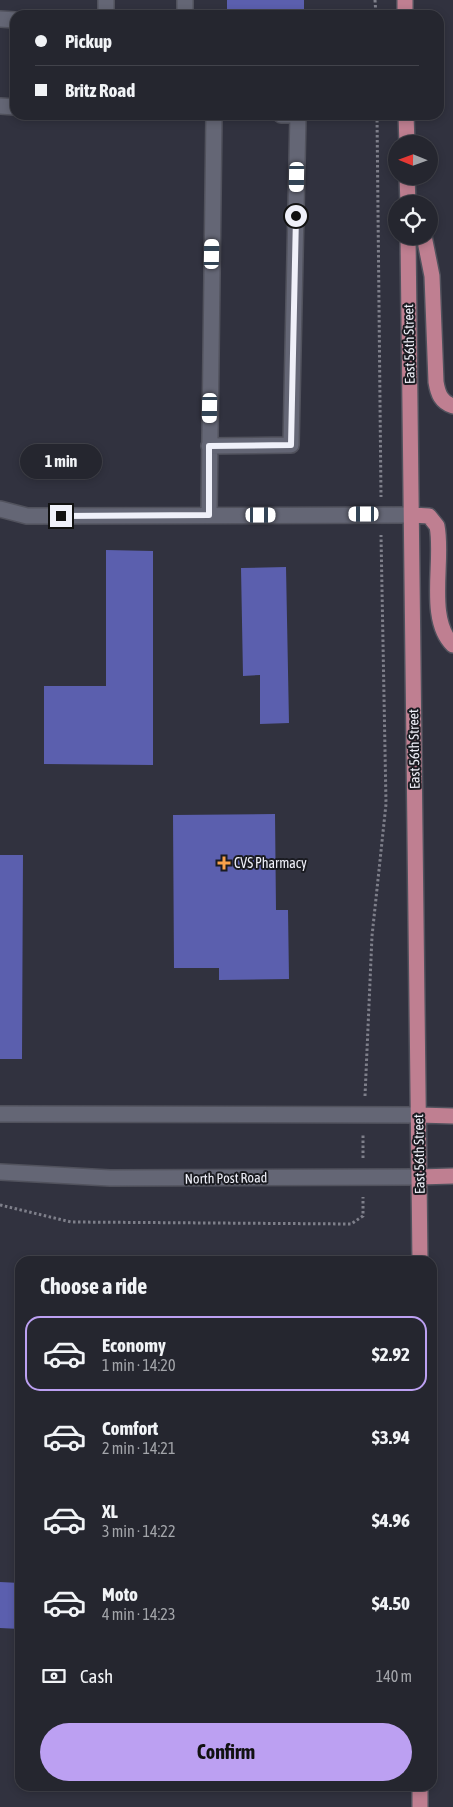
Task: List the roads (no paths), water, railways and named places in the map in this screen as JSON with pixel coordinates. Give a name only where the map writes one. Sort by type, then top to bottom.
[{"type":"main road","points":[[406,120],[406,135]]},
{"type":"main road","name":"East 56th Street","points":[[408,245],[420,1256]]},
{"type":"main road","points":[[426,245],[432,276],[438,394],[443,401],[453,406]]},
{"type":"main road","points":[[412,515],[429,516],[437,526],[439,615],[447,639],[453,645]]},
{"type":"main road","points":[[419,1115],[453,1116]]},
{"type":"main road","name":"North Post Road","points":[[419,1177],[453,1176]]},
{"type":"main road","points":[[420,1791],[420,1807]]},
{"type":"street","points":[[209,515],[214,120]]},
{"type":"street","points":[[209,446],[291,445],[298,120]]},
{"type":"street","points":[[0,509],[27,516],[412,515]]},
{"type":"street","points":[[0,1114],[419,1115]]},
{"type":"street","name":"North Post Road","points":[[0,1172],[138,1178],[419,1177]]},
{"type":"place","name":"CVS Pharmacy","points":[[224,863]]}]
